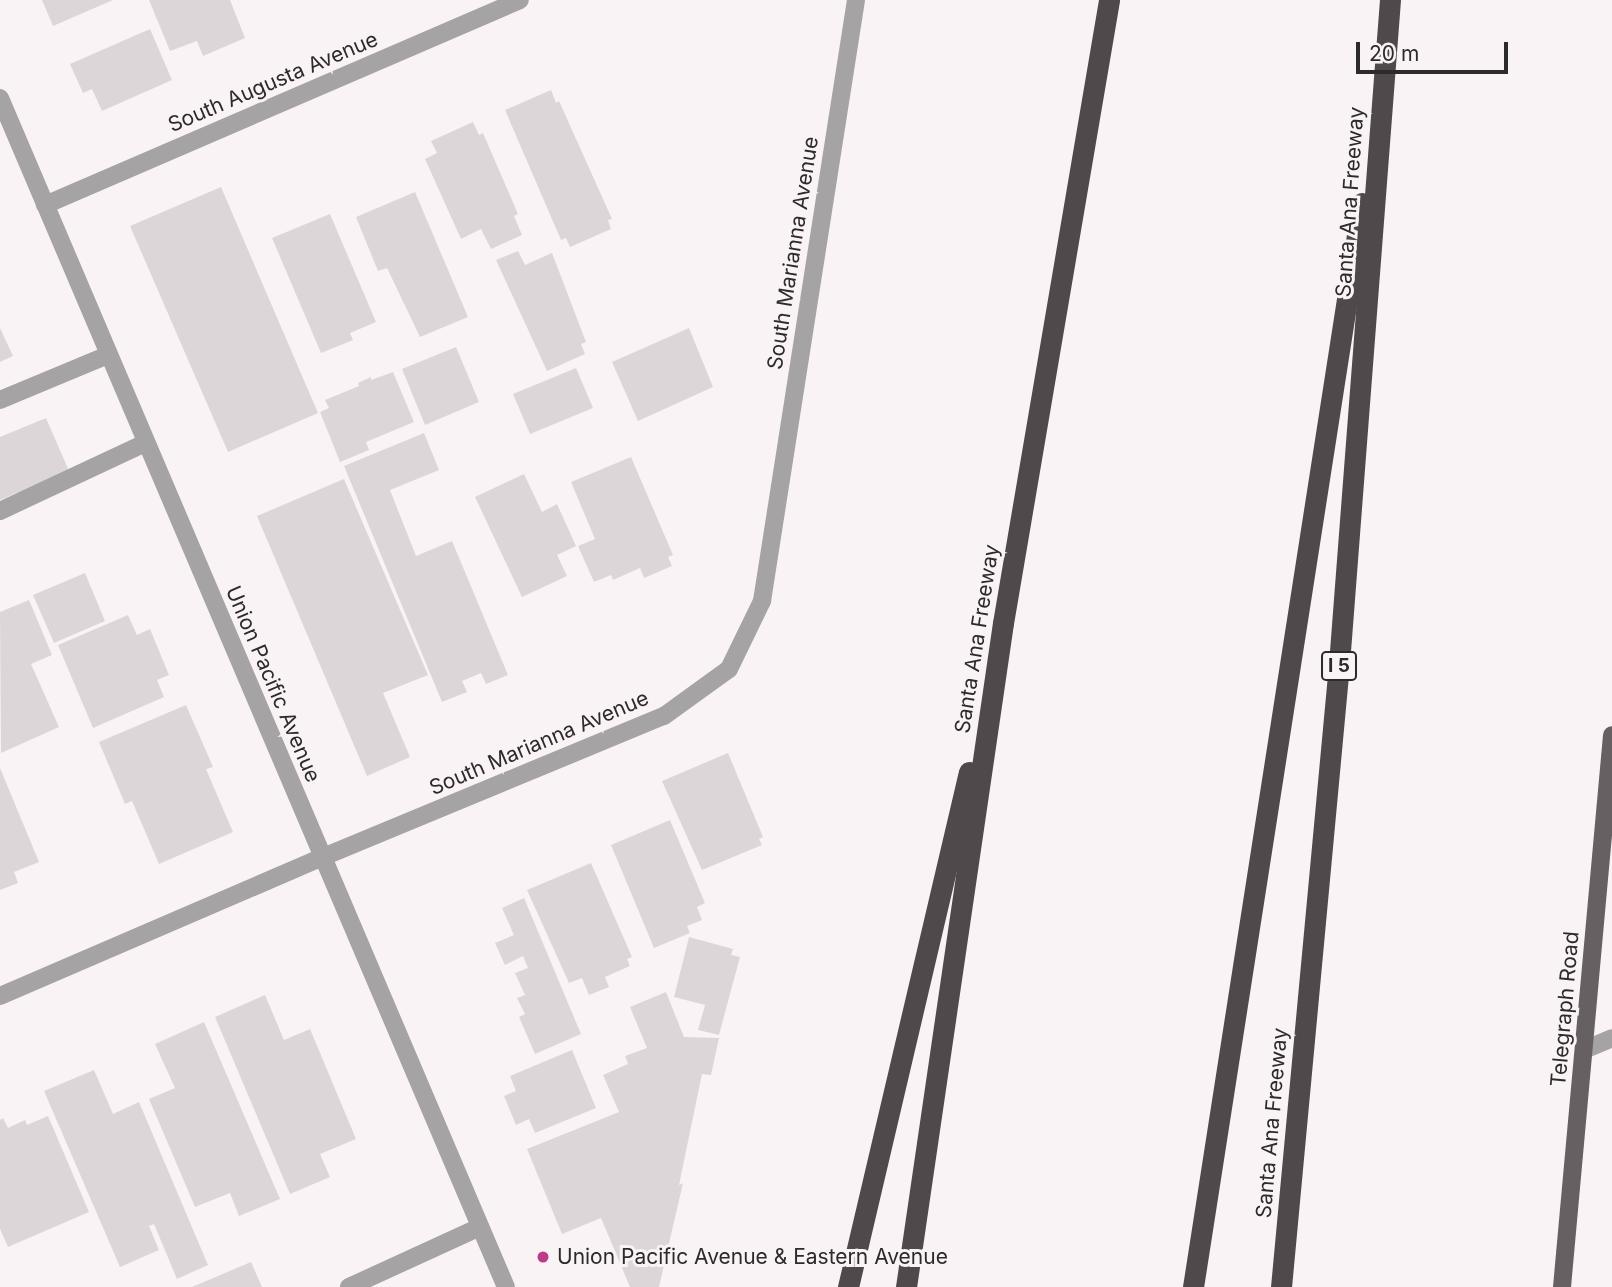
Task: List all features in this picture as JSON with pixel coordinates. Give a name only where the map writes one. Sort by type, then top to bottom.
[{"type":"highway","name":"Santa Ana Freeway","points":[[906,1287],[1003,623],[1109,0]]},
{"type":"highway","name":"Santa Ana Freeway","points":[[1281,1287],[1339,664],[1390,0]]},
{"type":"highway","points":[[1194,1287],[1386,44]]},
{"type":"highway","points":[[848,1287],[1003,623]]},
{"type":"main road","name":"Telegraph Road","points":[[1562,1287],[1612,735]]},
{"type":"street","name":"South Augusta Avenue","points":[[45,205],[520,0]]},
{"type":"street","name":"South Marianna Avenue","points":[[0,996],[323,857],[664,716],[729,669],[762,601],[856,0]]},
{"type":"street","name":"Union Pacific Avenue","points":[[0,98],[506,1287]]},
{"type":"street","points":[[0,400],[108,355]]},
{"type":"street","points":[[0,511],[145,443]]},
{"type":"street","points":[[1584,1050],[1612,1038]]},
{"type":"street","points":[[349,1287],[480,1227]]},
{"type":"building","points":[[42,0],[113,0],[53,26]]},
{"type":"building","points":[[149,0],[230,0],[245,38],[203,56],[197,41],[170,51]]},
{"type":"building","points":[[150,29],[172,80],[102,111],[92,89],[83,93],[70,64]]},
{"type":"building","points":[[551,90],[556,103],[559,101],[612,219],[608,220],[611,229],[570,247],[566,238],[561,240],[505,110]]},
{"type":"building","points":[[473,122],[479,135],[483,133],[518,214],[514,216],[522,235],[491,249],[481,229],[461,239],[425,159],[437,153],[431,141]]},
{"type":"building","points":[[221,187],[318,413],[228,452],[130,226]]},
{"type":"building","points":[[415,192],[468,317],[420,337],[387,268],[378,271],[356,217]]},
{"type":"building","points":[[330,214],[376,322],[350,333],[353,340],[321,353],[272,238]]},
{"type":"building","points":[[518,251],[525,265],[552,253],[586,342],[581,344],[585,354],[547,371],[496,260]]},
{"type":"building","points":[[0,328],[13,356],[0,362]]},
{"type":"building","points":[[689,328],[713,387],[638,421],[612,362]]},
{"type":"building","points":[[456,347],[479,402],[425,425],[402,369]]},
{"type":"building","points":[[576,368],[593,408],[530,434],[513,394]]},
{"type":"building","points":[[393,372],[414,422],[366,442],[369,450],[340,462],[320,412],[329,408],[325,400],[359,386],[358,383],[371,377],[371,380]]},
{"type":"building","points":[[46,418],[69,471],[0,500],[0,437]]},
{"type":"building","points":[[424,433],[439,470],[390,490],[416,556],[452,541],[508,675],[486,684],[481,673],[462,681],[467,692],[442,702],[344,466]]},
{"type":"building","points":[[631,457],[673,555],[668,557],[672,566],[644,578],[640,568],[613,580],[611,575],[594,582],[578,546],[595,539],[571,482]]},
{"type":"building","points":[[524,474],[542,512],[557,504],[576,546],[557,555],[567,576],[522,597],[475,497]]},
{"type":"building","points":[[344,479],[428,675],[383,693],[410,757],[367,776],[257,516]]},
{"type":"building","points":[[85,573],[105,621],[54,643],[33,595]]},
{"type":"building","points":[[29,600],[52,655],[31,664],[59,727],[1,753],[0,612]]},
{"type":"building","points":[[128,615],[137,635],[150,629],[169,675],[157,680],[164,697],[93,728],[58,645]]},
{"type":"building","points":[[186,705],[213,767],[206,769],[233,832],[159,864],[132,801],[125,804],[99,742]]},
{"type":"building","points":[[728,753],[763,837],[759,839],[762,845],[702,870],[662,781]]},
{"type":"building","points":[[0,768],[39,862],[14,872],[18,883],[0,890]]},
{"type":"building","points":[[670,820],[705,903],[697,907],[702,920],[687,926],[690,933],[654,948],[611,845]]},
{"type":"building","points":[[591,863],[632,957],[627,959],[630,966],[605,977],[609,987],[589,995],[582,978],[569,983],[527,890]]},
{"type":"building","points":[[524,898],[581,1034],[535,1054],[519,1017],[525,1014],[517,998],[525,995],[515,973],[528,968],[523,956],[505,965],[495,943],[514,935],[502,908]]},
{"type":"building","points":[[689,937],[733,949],[731,955],[740,957],[719,1035],[698,1030],[705,1005],[674,997]]},
{"type":"building","points":[[666,992],[684,1037],[719,1038],[711,1075],[702,1074],[679,1185],[683,1183],[659,1287],[630,1287],[601,1218],[562,1234],[527,1149],[619,1112],[603,1075],[628,1064],[625,1056],[647,1048],[630,1007]]},
{"type":"building","points":[[265,995],[284,1040],[310,1029],[356,1139],[320,1154],[330,1177],[290,1194],[215,1017]]},
{"type":"building","points":[[204,1022],[280,1199],[239,1216],[230,1193],[195,1207],[149,1099],[175,1088],[155,1044]]},
{"type":"building","points":[[572,1050],[596,1108],[535,1133],[529,1119],[516,1125],[504,1096],[516,1091],[510,1076]]},
{"type":"building","points":[[94,1070],[113,1114],[139,1102],[208,1265],[177,1279],[154,1224],[149,1226],[159,1250],[120,1267],[44,1091]]},
{"type":"building","points":[[48,1116],[89,1212],[8,1247],[0,1229],[0,1120],[3,1118],[8,1128],[25,1120],[27,1125]]},
{"type":"building","points":[[251,1262],[262,1287],[192,1287]]},
{"type":"place","name":"Union Pacific Avenue & Eastern Avenue","points":[[543,1257]]}]
